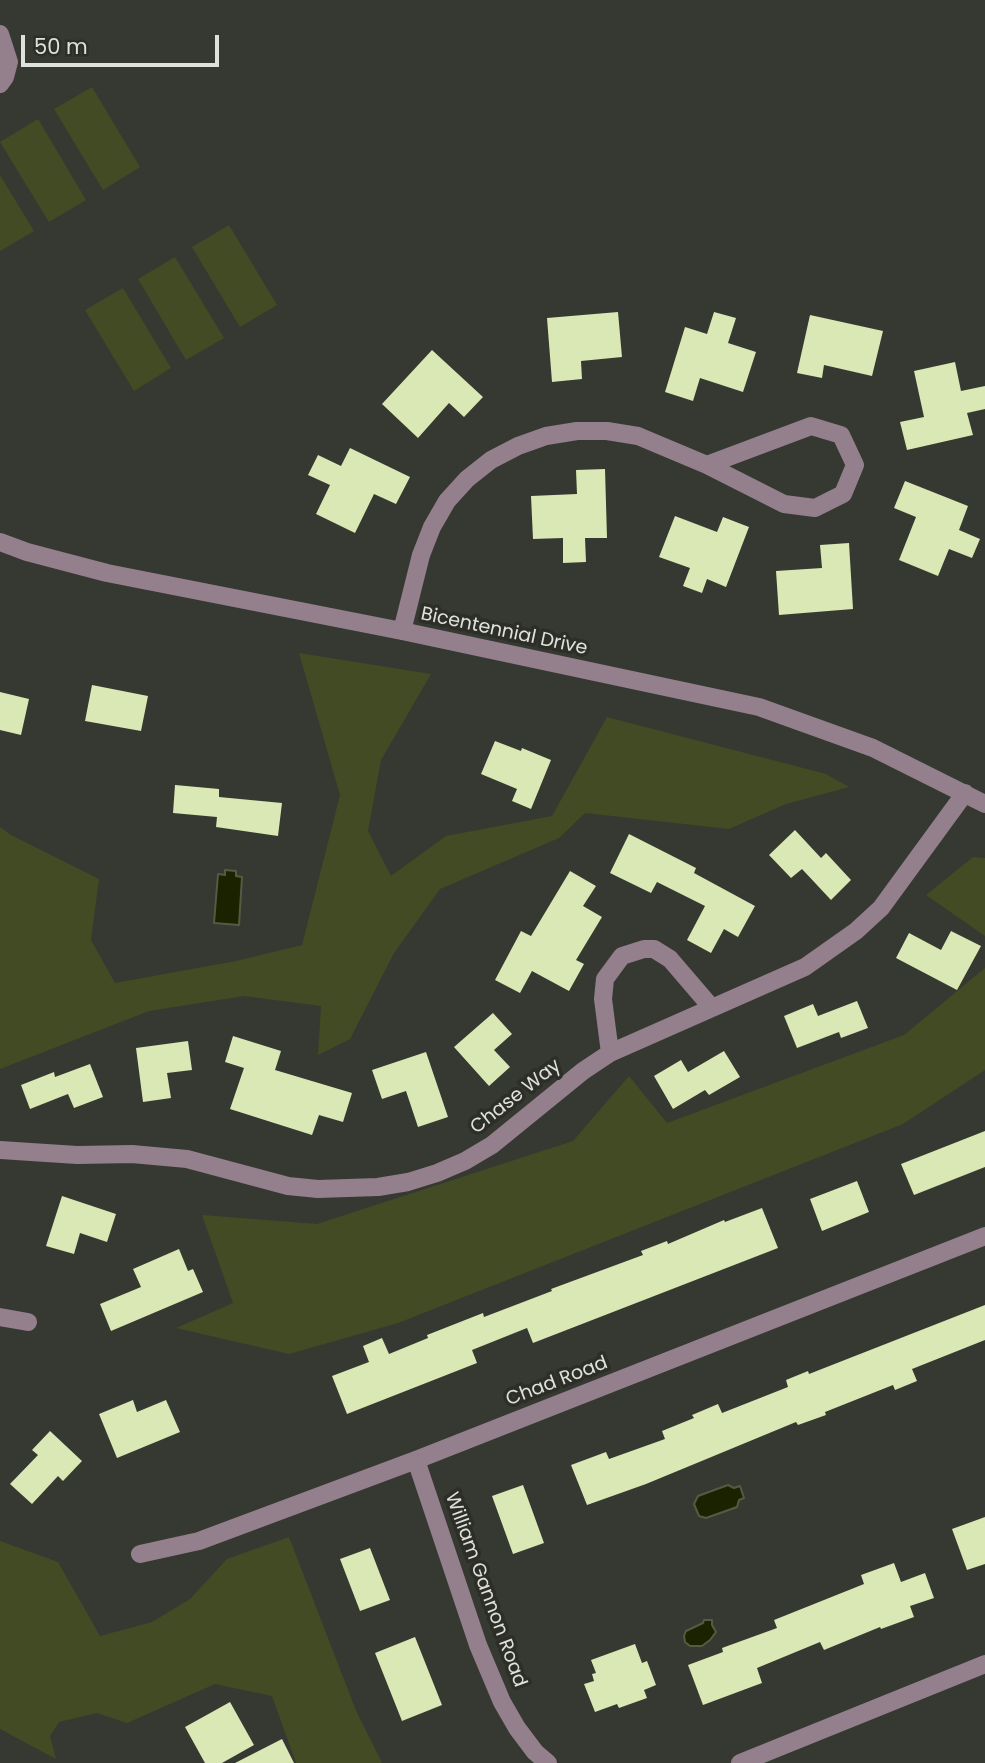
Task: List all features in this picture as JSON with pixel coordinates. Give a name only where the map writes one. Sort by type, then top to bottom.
[{"type":"street","points":[[0,34],[9,62],[0,84]]},
{"type":"street","points":[[402,631],[413,581],[432,527],[447,501],[467,479],[491,460],[517,446],[546,436],[577,431],[607,431],[638,436],[707,465],[784,504],[815,509],[843,494],[855,464],[841,435],[811,426],[707,465]]},
{"type":"street","name":"Bicentennial Drive","points":[[0,542],[107,573],[402,631],[760,707],[873,748],[985,804]]},
{"type":"street","name":"Chase Way","points":[[0,1150],[132,1154],[187,1159],[288,1186],[318,1189],[388,1185],[437,1173],[492,1145],[583,1071],[610,1053],[805,967],[856,931],[881,908],[965,793]]},
{"type":"street","points":[[610,1053],[603,999],[605,979],[622,956],[644,949],[654,949],[670,959],[712,1008]]},
{"type":"street","name":"Chad Road","points":[[140,1554],[199,1542],[416,1460],[985,1236]]},
{"type":"street","points":[[0,1317],[28,1322]]},
{"type":"street","name":"William Gannon Road","points":[[416,1460],[478,1645],[502,1702],[535,1752],[548,1763]]},
{"type":"street","points":[[740,1763],[985,1664]]},
{"type":"shaded area","points":[[92,87],[140,167],[103,190],[54,109]]},
{"type":"shaded area","points":[[38,119],[86,200],[49,222],[0,142]]},
{"type":"shaded area","points":[[0,175],[34,231],[0,251]]},
{"type":"shaded area","points":[[229,225],[277,305],[240,327],[192,247]]},
{"type":"shaded area","points":[[175,257],[224,338],[186,360],[138,279]]},
{"type":"shaded area","points":[[123,288],[171,368],[134,391],[85,310]]},
{"type":"shaded area","points":[[299,653],[431,674],[381,760],[368,831],[391,876],[446,836],[552,816],[607,717],[826,774],[849,787],[786,804],[729,829],[585,813],[559,838],[440,889],[394,953],[350,1039],[318,1055],[321,1006],[244,996],[149,1011],[0,1069],[0,827],[99,879],[91,940],[115,983],[236,961],[302,945],[340,795]]},
{"type":"shaded area","points":[[973,857],[985,858],[985,936],[926,895]]},
{"type":"shaded area","points":[[225,870],[236,871],[236,876],[242,877],[239,925],[214,923],[218,874],[225,875]]},
{"type":"shaded area","points":[[985,968],[985,1070],[903,1124],[398,1323],[289,1354],[176,1328],[233,1303],[202,1215],[317,1224],[573,1141],[629,1076],[667,1123],[904,1035]]},
{"type":"shaded area","points":[[728,1485],[734,1488],[740,1486],[744,1498],[739,1500],[737,1507],[706,1518],[699,1516],[694,1504],[698,1496]]},
{"type":"shaded area","points":[[289,1537],[357,1713],[382,1763],[296,1763],[272,1696],[215,1684],[127,1723],[97,1713],[59,1722],[50,1736],[56,1759],[0,1729],[0,1541],[58,1562],[100,1636],[152,1622],[190,1599],[227,1559]]},
{"type":"shaded area","points":[[704,1620],[712,1620],[716,1632],[702,1646],[690,1646],[685,1642],[686,1631]]},
{"type":"building","points":[[618,312],[622,357],[581,361],[582,379],[552,382],[547,318]]},
{"type":"building","points":[[714,312],[736,318],[728,343],[756,352],[743,392],[700,378],[693,401],[665,392],[685,327],[707,334]]},
{"type":"building","points":[[810,315],[883,331],[872,376],[824,365],[822,378],[797,373]]},
{"type":"building","points":[[432,350],[483,397],[464,417],[449,403],[418,438],[382,404]]},
{"type":"building","points":[[955,362],[961,391],[985,386],[985,409],[967,413],[973,435],[907,450],[900,422],[924,417],[914,371]]},
{"type":"building","points":[[350,448],[410,477],[396,504],[374,494],[355,533],[316,514],[330,485],[308,475],[318,455],[341,466]]},
{"type":"building","points":[[605,469],[607,538],[585,538],[586,562],[563,563],[563,538],[533,539],[531,496],[577,494],[576,470]]},
{"type":"building","points":[[905,481],[968,506],[959,530],[980,539],[972,558],[949,549],[938,576],[899,560],[916,517],[894,508]]},
{"type":"building","points":[[675,516],[717,532],[723,517],[749,527],[726,587],[707,579],[702,593],[683,586],[690,568],[659,557]]},
{"type":"building","points":[[849,543],[853,609],[779,615],[776,571],[822,568],[820,545]]},
{"type":"building","points":[[92,685],[148,696],[141,731],[85,721]]},
{"type":"building","points":[[0,692],[29,699],[21,735],[0,730]]},
{"type":"building","points":[[495,741],[551,760],[531,809],[512,801],[517,789],[481,774]]},
{"type":"building","points":[[175,785],[219,789],[219,797],[282,803],[278,836],[216,827],[217,817],[173,813]]},
{"type":"building","points":[[795,830],[821,858],[826,853],[851,880],[831,900],[802,869],[791,878],[769,855]]},
{"type":"building","points":[[629,834],[696,868],[694,873],[755,906],[738,937],[724,929],[711,953],[687,940],[705,906],[657,882],[651,893],[610,873]]},
{"type":"building","points":[[570,871],[596,886],[583,906],[602,917],[576,960],[584,964],[569,991],[532,971],[520,993],[495,980],[521,931],[531,936]]},
{"type":"building","points":[[951,931],[981,946],[957,990],[896,958],[909,933],[941,950]]},
{"type":"building","points":[[857,1001],[868,1028],[841,1038],[839,1032],[797,1048],[784,1016],[813,1004],[818,1016]]},
{"type":"building","points":[[493,1013],[512,1034],[494,1050],[510,1067],[489,1086],[454,1047]]},
{"type":"building","points":[[233,1036],[281,1051],[275,1070],[352,1093],[343,1122],[319,1115],[312,1135],[230,1109],[244,1068],[225,1062]]},
{"type":"building","points":[[188,1041],[192,1070],[167,1073],[171,1098],[143,1102],[136,1048]]},
{"type":"building","points":[[724,1051],[740,1077],[709,1095],[705,1090],[673,1109],[654,1076],[681,1060],[688,1072]]},
{"type":"building","points":[[426,1052],[448,1117],[418,1127],[406,1091],[382,1099],[372,1070]]},
{"type":"building","points":[[90,1064],[103,1097],[74,1108],[68,1094],[30,1109],[21,1085],[54,1072],[55,1077]]},
{"type":"building","points":[[985,1131],[985,1167],[914,1195],[901,1164]]},
{"type":"building","points":[[857,1181],[869,1212],[822,1231],[810,1199]]},
{"type":"building","points":[[62,1196],[116,1214],[107,1242],[80,1233],[74,1254],[46,1246]]},
{"type":"building","points":[[762,1208],[778,1248],[533,1343],[527,1328],[472,1350],[477,1363],[347,1414],[332,1376],[369,1362],[363,1346],[382,1338],[389,1354],[428,1338],[427,1335],[483,1313],[484,1317],[643,1255],[641,1251],[667,1241],[668,1244],[724,1220],[725,1222]]},
{"type":"building","points":[[179,1249],[188,1271],[193,1269],[203,1292],[111,1331],[100,1304],[141,1287],[133,1269]]},
{"type":"building","points":[[985,1305],[985,1340],[912,1369],[917,1381],[895,1390],[893,1385],[825,1412],[826,1415],[798,1425],[796,1422],[646,1484],[587,1505],[571,1465],[606,1452],[609,1459],[665,1439],[662,1431],[694,1418],[692,1415],[718,1404],[722,1413],[788,1387],[786,1380],[808,1371],[809,1374]]},
{"type":"building","points":[[133,1400],[137,1412],[166,1400],[180,1432],[117,1458],[99,1414]]},
{"type":"building","points":[[50,1431],[82,1461],[63,1481],[58,1476],[32,1504],[10,1484],[38,1455],[32,1450]]},
{"type":"building","points":[[523,1485],[544,1543],[513,1554],[492,1496]]},
{"type":"building","points":[[985,1517],[985,1564],[967,1570],[952,1529]]},
{"type":"building","points":[[370,1548],[390,1600],[360,1611],[340,1559]]},
{"type":"building","points":[[894,1563],[901,1582],[925,1573],[934,1598],[910,1606],[914,1617],[881,1629],[880,1627],[824,1650],[820,1642],[757,1668],[762,1683],[703,1705],[688,1665],[723,1652],[722,1648],[777,1628],[774,1620],[864,1584],[861,1575]]},
{"type":"building","points":[[415,1637],[442,1705],[402,1721],[375,1653]]},
{"type":"building","points":[[635,1644],[642,1663],[647,1661],[656,1685],[644,1690],[647,1698],[619,1708],[617,1704],[595,1712],[584,1684],[594,1681],[592,1674],[596,1673],[591,1660]]},
{"type":"building","points":[[230,1702],[254,1745],[222,1763],[205,1763],[185,1727]]},
{"type":"building","points":[[282,1739],[294,1763],[235,1763]]}]
